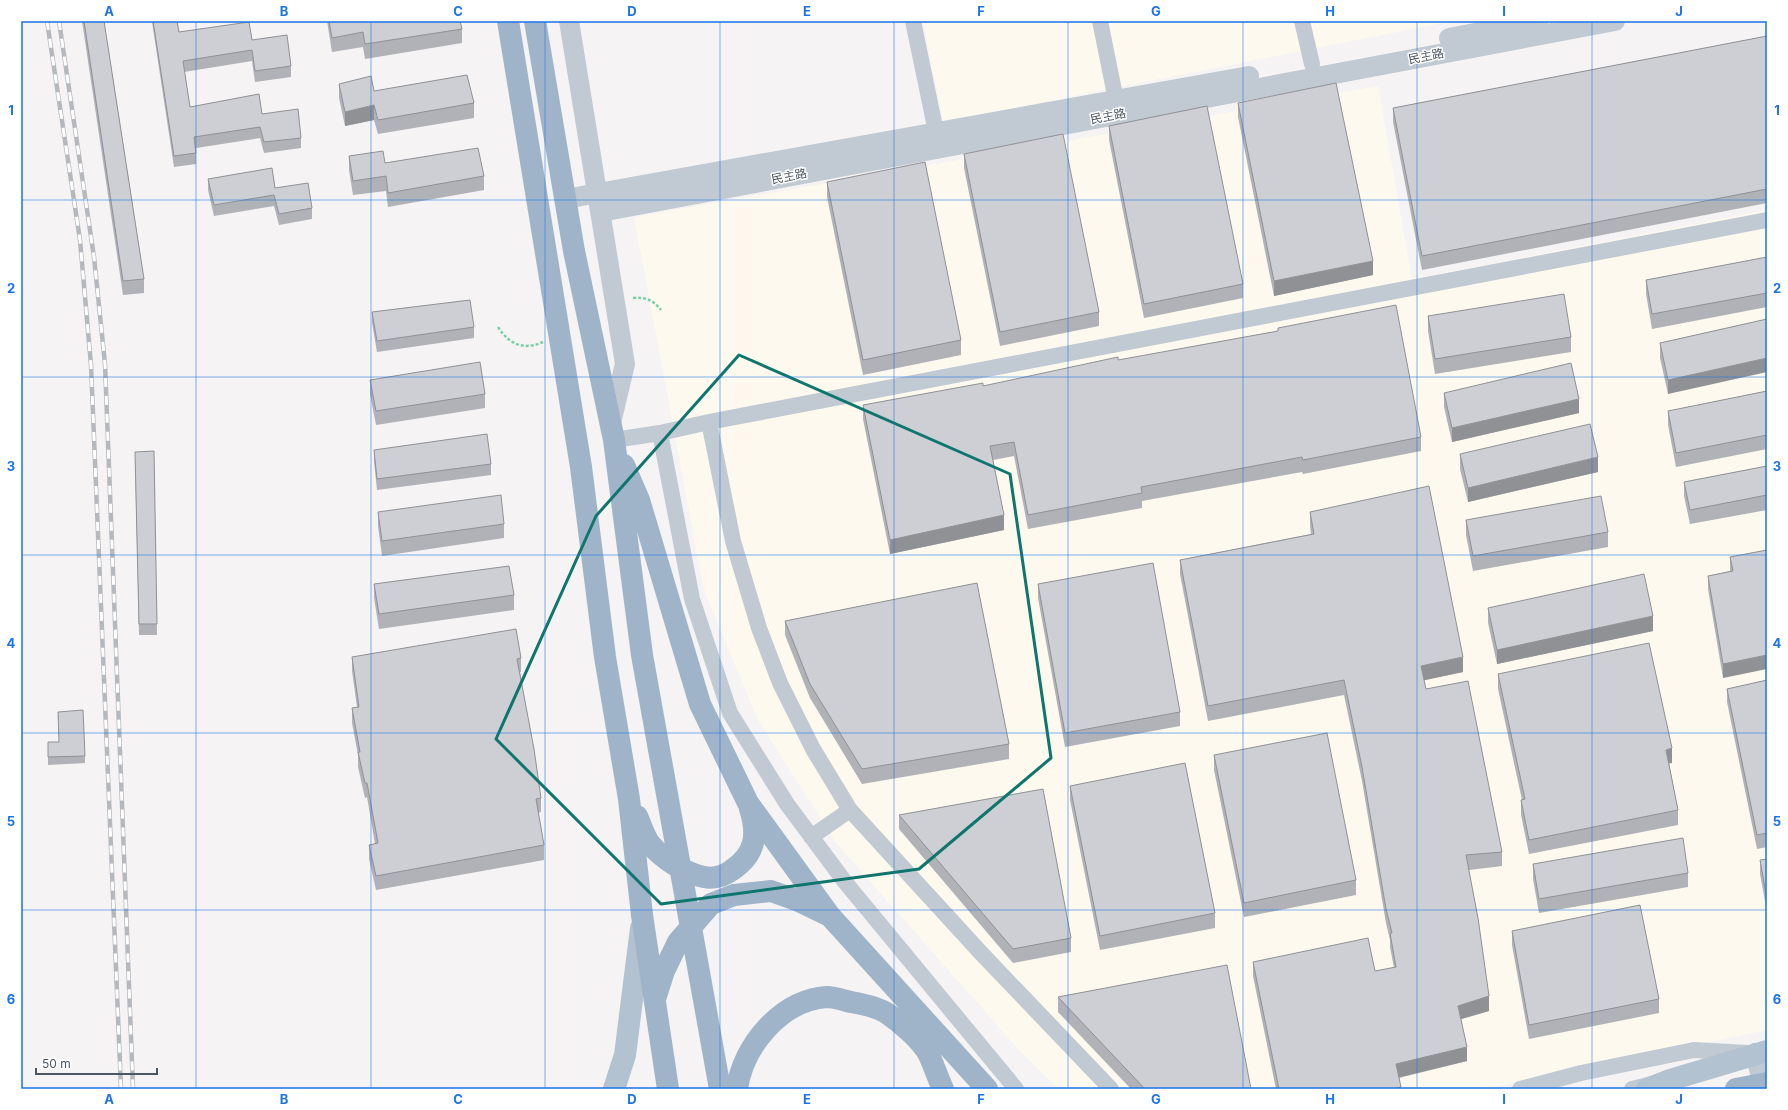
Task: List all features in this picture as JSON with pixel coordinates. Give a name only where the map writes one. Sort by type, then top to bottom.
[{"type":"highway","points":[[508,21],[581,467],[605,657],[629,799],[642,915],[668,1089]]},
{"type":"highway","points":[[535,21],[574,251],[612,432],[630,500],[700,704],[748,803],[755,825],[754,843],[748,857],[724,876],[704,877],[684,870],[665,858],[649,842],[629,799]]},
{"type":"highway","points":[[630,500],[642,655],[720,1089]]},
{"type":"highway","points":[[748,803],[830,916],[987,1089]]},
{"type":"highway","points":[[654,1000],[664,971],[678,942],[711,904],[734,895],[771,891],[830,916]]},
{"type":"highway","points":[[737,1089],[739,1078],[750,1051],[768,1028],[796,1005],[827,997],[865,1004],[888,1013],[910,1032],[928,1054],[943,1089]]},
{"type":"highway","points":[[1736,1089],[1767,1083]]},
{"type":"main road","points":[[614,1089],[626,1054],[642,915]]},
{"type":"main road","points":[[1647,1089],[1670,1080],[1761,1052]]},
{"type":"street","points":[[569,21],[600,203],[625,364],[612,432],[660,433],[709,422],[1767,220]]},
{"type":"street","points":[[913,21],[936,132]]},
{"type":"street","points":[[1100,21],[1116,100]]},
{"type":"street","points":[[1302,21],[1312,64]]},
{"type":"street","name":"民主路","points":[[600,203],[936,132],[1312,64],[1538,21]]},
{"type":"street","name":"民主路","points":[[565,199],[600,203],[1615,21]]},
{"type":"street","points":[[709,422],[733,541],[759,628],[780,683],[813,749],[850,810],[981,953],[1111,1089]]},
{"type":"street","points":[[660,433],[692,599],[730,713],[787,804],[845,882],[1016,1089]]},
{"type":"street","points":[[811,837],[850,810]]},
{"type":"street","points":[[1520,1089],[1581,1073],[1694,1050],[1761,1052],[1764,1089]]},
{"type":"street","points":[[980,1089],[993,1061]]},
{"type":"street","points":[[1632,1089],[1670,1080]]},
{"type":"highlighted area","points":[[739,355],[1010,474],[1051,758],[919,869],[661,904],[496,739],[596,516]]},
{"type":"shaded area","points":[[923,21],[1453,21],[943,122]]},
{"type":"shaded area","points":[[1378,86],[1412,279],[1767,210],[1767,1030],[1486,1089],[1059,1089],[1019,1050],[837,844],[758,720],[704,591],[634,217]]},
{"type":"building","points":[[84,21],[104,21],[144,279],[123,281]]},
{"type":"building","points":[[153,21],[177,21],[179,32],[249,22],[252,40],[287,35],[291,66],[255,71],[252,50],[183,61],[190,107],[259,94],[262,114],[298,109],[301,138],[264,142],[260,127],[194,137],[196,153],[174,156]]},
{"type":"building","points":[[329,21],[460,21],[462,29],[365,44],[363,32],[332,38]]},
{"type":"building","points":[[1767,36],[1767,189],[1422,256],[1393,108]]},
{"type":"building","points":[[467,75],[474,103],[378,120],[374,105],[345,112],[339,84],[371,76],[374,91]]},
{"type":"building","points":[[1336,83],[1373,261],[1274,281],[1238,103]]},
{"type":"building","points":[[1207,106],[1243,284],[1144,304],[1109,126]]},
{"type":"building","points":[[1063,134],[1099,312],[1000,332],[964,154]]},
{"type":"building","points":[[478,148],[484,176],[388,193],[386,176],[353,181],[349,156],[383,151],[385,163]]},
{"type":"building","points":[[925,162],[961,340],[863,360],[827,182]]},
{"type":"building","points":[[272,168],[275,188],[308,183],[312,208],[279,214],[274,195],[214,205],[208,179]]},
{"type":"building","points":[[1767,257],[1767,293],[1652,314],[1646,280]]},
{"type":"building","points":[[1564,294],[1571,337],[1435,359],[1428,316]]},
{"type":"building","points":[[470,300],[474,327],[377,341],[372,312]]},
{"type":"building","points":[[1396,305],[1421,437],[1303,460],[1302,457],[1141,487],[1142,493],[1028,515],[1014,442],[990,446],[1004,515],[890,540],[863,405],[983,383],[983,386],[1118,357],[1118,360],[1278,331],[1278,328]]},
{"type":"building","points":[[1767,319],[1767,358],[1668,380],[1660,343]]},
{"type":"building","points":[[480,362],[485,394],[376,411],[370,380]]},
{"type":"building","points":[[1571,363],[1579,399],[1452,428],[1444,393]]},
{"type":"building","points":[[1767,391],[1767,435],[1676,453],[1668,411]]},
{"type":"building","points":[[1590,424],[1598,457],[1468,488],[1460,454]]},
{"type":"building","points":[[487,434],[491,464],[377,479],[374,450]]},
{"type":"building","points":[[154,451],[157,624],[139,624],[135,452]]},
{"type":"building","points":[[1767,466],[1767,495],[1690,510],[1684,482]]},
{"type":"building","points":[[1429,486],[1463,657],[1421,666],[1426,689],[1468,681],[1502,852],[1466,855],[1478,918],[1489,996],[1458,1006],[1467,1047],[1396,1064],[1401,1087],[1392,1089],[1279,1089],[1253,962],[1368,938],[1375,971],[1396,967],[1390,933],[1392,933],[1386,909],[1362,767],[1344,680],[1208,706],[1180,560],[1314,534],[1310,512]]},
{"type":"building","points":[[501,495],[504,524],[382,541],[378,512]]},
{"type":"building","points":[[1601,496],[1608,532],[1473,556],[1466,520]]},
{"type":"building","points":[[1767,550],[1767,655],[1723,664],[1708,576],[1733,571],[1730,557]]},
{"type":"building","points":[[1153,563],[1180,712],[1065,733],[1038,584]]},
{"type":"building","points":[[509,566],[514,595],[379,614],[374,584]]},
{"type":"building","points":[[1644,574],[1653,616],[1497,650],[1488,608]]},
{"type":"building","points":[[977,583],[1009,744],[862,769],[810,684],[785,621]]},
{"type":"building","points":[[516,629],[521,658],[517,659],[534,749],[541,798],[536,799],[544,845],[376,876],[369,845],[378,843],[367,783],[365,783],[358,752],[360,752],[352,708],[359,707],[352,657]]},
{"type":"building","points":[[1649,643],[1672,748],[1666,750],[1678,810],[1529,840],[1521,800],[1525,799],[1498,674]]},
{"type":"building","points":[[1767,680],[1767,833],[1757,835],[1727,689]]},
{"type":"building","points":[[83,710],[85,756],[48,757],[48,742],[59,742],[58,712]]},
{"type":"building","points":[[1327,733],[1356,880],[1244,903],[1214,755]]},
{"type":"building","points":[[1185,763],[1215,913],[1100,936],[1070,786]]},
{"type":"building","points":[[1043,789],[1071,938],[1013,949],[899,815]]},
{"type":"building","points":[[1683,838],[1688,873],[1539,899],[1533,864]]},
{"type":"building","points":[[1767,859],[1767,899],[1760,860]]},
{"type":"building","points":[[1640,905],[1659,999],[1529,1025],[1512,931]]},
{"type":"building","points":[[1227,965],[1251,1089],[1145,1089],[1058,997]]},
{"type":"railway","points":[[47,21],[80,240],[91,365],[121,1089]]},
{"type":"railway","points":[[59,21],[94,257],[105,364],[133,1089]]}]
